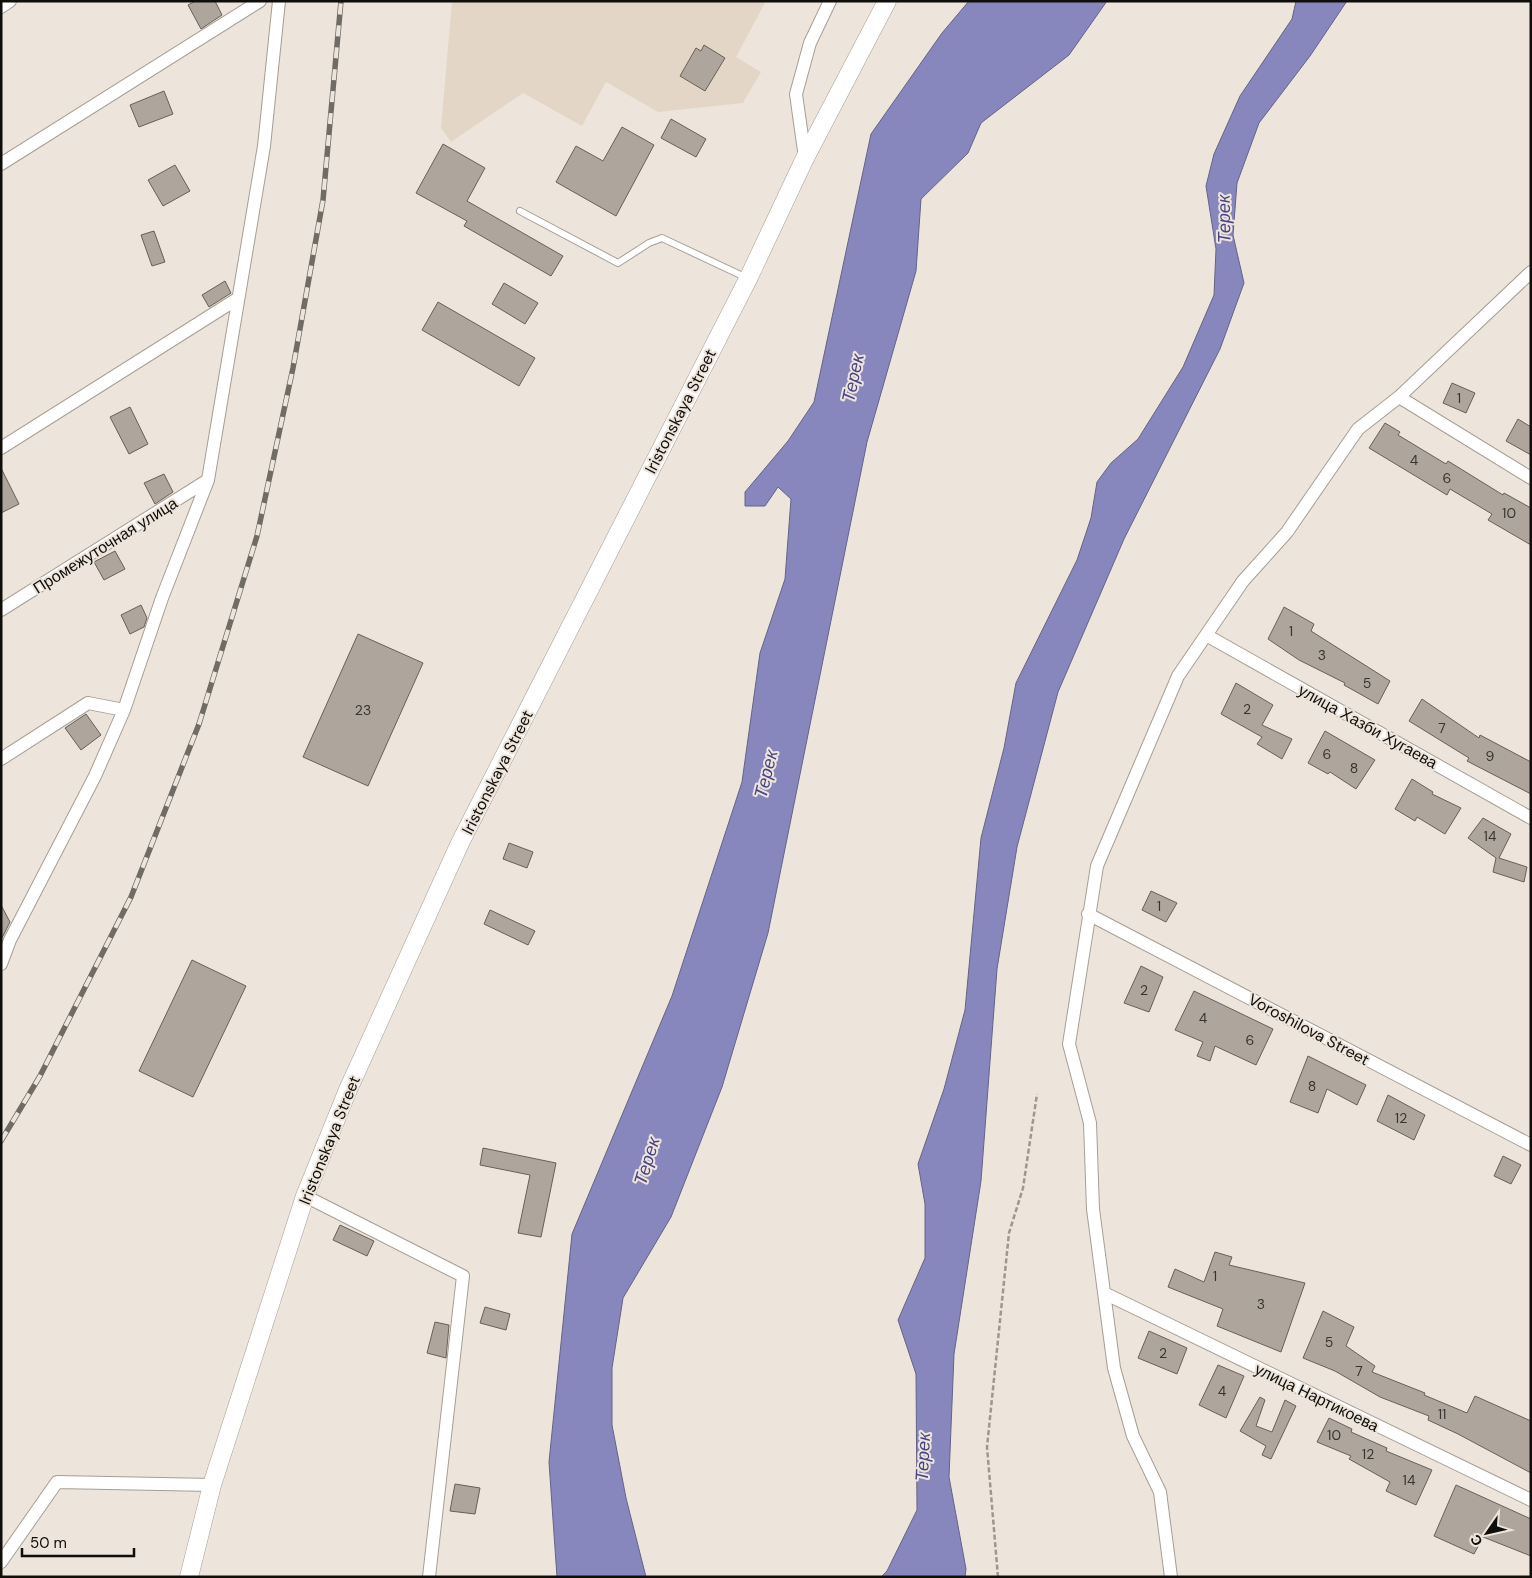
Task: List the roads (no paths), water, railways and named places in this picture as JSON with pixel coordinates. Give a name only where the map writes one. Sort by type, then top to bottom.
[{"type":"main road","name":"Iristonskaya Street","points":[[189,1577],[212,1485],[304,1196],[347,1092],[460,843],[748,279],[805,158],[887,1]]},
{"type":"street","points":[[1,7],[10,1]]},
{"type":"street","points":[[1,164],[260,1]]},
{"type":"street","points":[[1,964],[10,940],[96,776],[124,710],[162,598],[208,480],[264,146],[278,1]]},
{"type":"street","points":[[805,158],[796,94],[810,43],[830,1]]},
{"type":"street","points":[[1172,1577],[1160,1492],[1133,1436],[1114,1368],[1093,1208],[1090,1123],[1068,1044],[1097,866],[1178,676],[1243,581],[1286,532],[1358,428],[1399,397],[1531,272]]},
{"type":"street","points":[[1,448],[237,299]]},
{"type":"street","points":[[1399,397],[1531,478]]},
{"type":"street","name":"Промежуточная улица","points":[[1,610],[208,480]]},
{"type":"street","name":"улица Хазби Хугаева","points":[[1206,634],[1531,818]]},
{"type":"street","points":[[1,759],[88,703],[124,710]]},
{"type":"street","name":"Voroshilova Street","points":[[1088,914],[1531,1145]]},
{"type":"street","points":[[304,1196],[463,1276],[429,1577]]},
{"type":"street","name":"улица Нартикоева","points":[[1104,1293],[1531,1500]]},
{"type":"street","points":[[1,1562],[57,1482],[212,1485]]},
{"type":"lane","points":[[520,212],[618,263],[649,243],[662,238],[748,279]]},
{"type":"water","name":"Терек","points":[[969,1],[1107,1],[1069,55],[981,123],[968,153],[921,199],[916,271],[867,442],[768,933],[722,1087],[671,1217],[623,1298],[612,1368],[612,1425],[626,1498],[646,1577],[557,1577],[549,1462],[572,1234],[672,996],[742,782],[760,653],[785,579],[791,499],[778,487],[765,506],[745,506],[745,492],[788,441],[814,402],[871,134],[942,33]]},
{"type":"water","name":"Терек","points":[[1296,1],[1347,1],[1310,56],[1259,123],[1237,183],[1233,235],[1244,283],[1220,349],[1124,539],[1058,692],[1017,847],[997,969],[981,1181],[954,1354],[949,1477],[966,1569],[965,1577],[881,1577],[887,1571],[917,1510],[916,1374],[898,1320],[925,1258],[925,1204],[918,1164],[944,1089],[965,1010],[981,838],[1004,748],[1016,683],[1077,560],[1091,518],[1097,482],[1111,463],[1138,439],[1183,367],[1214,295],[1216,249],[1206,186],[1214,154],[1240,96],[1292,19]]},
{"type":"railway","points":[[1,1141],[40,1076],[131,897],[199,724],[257,536],[293,368],[323,200],[341,1]]}]
